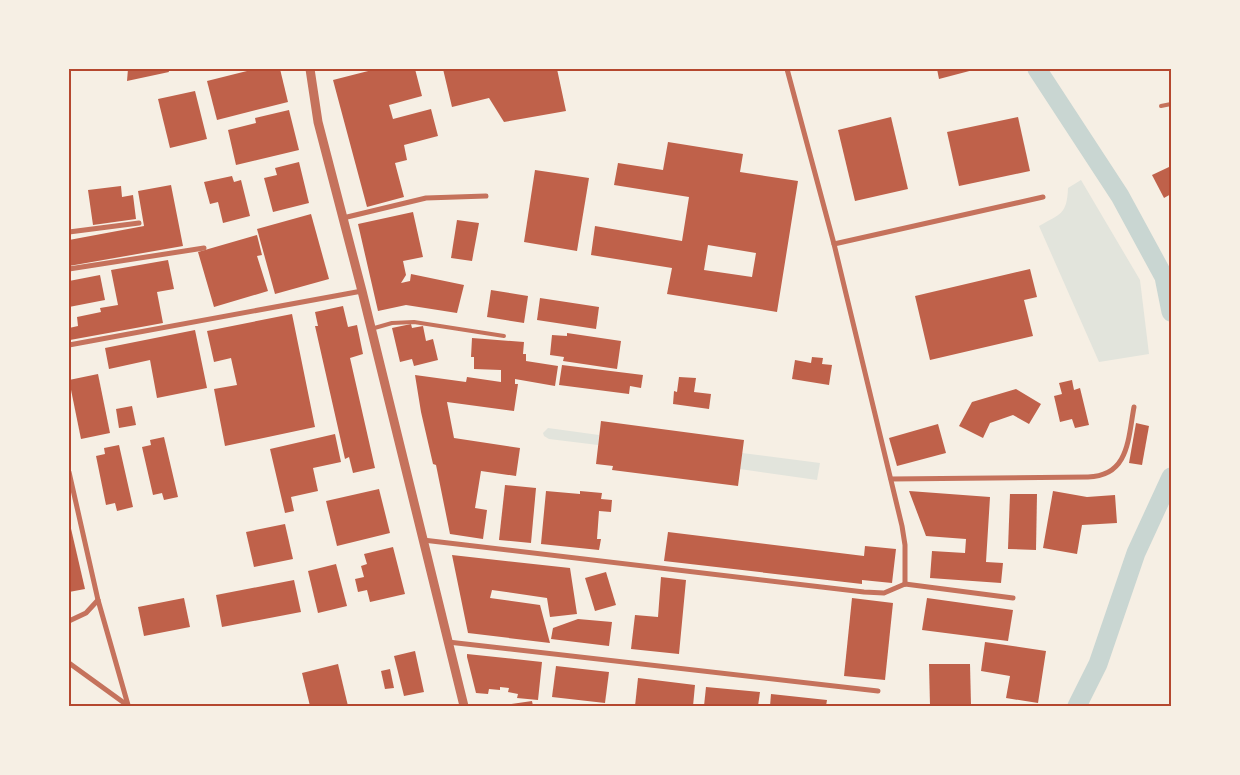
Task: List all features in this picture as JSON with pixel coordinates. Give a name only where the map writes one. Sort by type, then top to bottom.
[{"type":"street","points":[[310,69],[318,122],[362,291],[464,706]]},
{"type":"street","points":[[787,69],[834,244],[891,479],[905,545],[905,584]]},
{"type":"street","points":[[343,218],[426,198],[486,196]]},
{"type":"street","points":[[834,244],[1042,197]]},
{"type":"street","points":[[69,232],[139,223]]},
{"type":"street","points":[[69,269],[204,248]]},
{"type":"street","points":[[69,346],[362,291]]},
{"type":"street","points":[[891,479],[1088,478],[1104,476],[1115,469],[1123,458],[1134,407]]},
{"type":"street","points":[[69,472],[98,600],[129,706]]},
{"type":"street","points":[[423,540],[864,592],[884,593],[905,584],[1013,598]]},
{"type":"street","points":[[69,622],[86,613],[98,600]]},
{"type":"street","points":[[448,642],[878,691]]},
{"type":"street","points":[[69,663],[129,706]]},
{"type":"lane","points":[[1160,106],[1171,104]]},
{"type":"lane","points":[[371,328],[392,323],[414,322],[504,336]]},
{"type":"shaded area","points":[[1081,180],[1140,280],[1149,354],[1099,362],[1039,226],[1061,213],[1066,204],[1068,188]]},
{"type":"shaded area","points":[[548,428],[599,435],[598,445],[549,439],[543,433]]},
{"type":"shaded area","points":[[742,453],[820,463],[817,480],[740,469]]},
{"type":"building","points":[[128,69],[168,69],[169,72],[127,81]]},
{"type":"building","points":[[255,69],[280,69],[288,102],[217,120],[207,81]]},
{"type":"building","points":[[376,69],[415,69],[422,96],[389,105],[393,119],[431,109],[438,136],[404,145],[407,160],[395,163],[404,197],[367,207],[333,80]]},
{"type":"building","points":[[443,69],[557,69],[566,111],[504,122],[489,98],[452,107]]},
{"type":"building","points":[[937,69],[977,69],[939,79]]},
{"type":"building","points":[[195,91],[207,139],[170,148],[158,99]]},
{"type":"building","points":[[289,110],[299,150],[236,165],[228,130],[256,123],[255,118]]},
{"type":"building","points":[[891,117],[908,189],[855,201],[838,130]]},
{"type":"building","points":[[1018,117],[1030,171],[959,186],[947,132]]},
{"type":"building","points":[[668,142],[743,154],[740,172],[798,181],[777,312],[667,294],[672,268],[591,255],[595,226],[682,241],[689,197],[614,185],[618,163],[663,170]],"holes":[[[708,245],[756,253],[752,277],[704,270]]]},
{"type":"building","points":[[299,162],[309,203],[273,212],[264,178],[277,175],[275,168]]},
{"type":"building","points":[[1169,167],[1171,171],[1171,194],[1164,198],[1152,175]]},
{"type":"building","points":[[535,170],[589,178],[577,251],[524,242]]},
{"type":"building","points":[[232,176],[234,182],[241,180],[250,216],[223,223],[218,202],[210,204],[204,182]]},
{"type":"building","points":[[171,185],[183,246],[69,266],[69,240],[144,226],[138,191]]},
{"type":"building","points":[[121,186],[122,197],[133,195],[136,219],[93,225],[88,190]]},
{"type":"building","points":[[413,212],[423,257],[403,261],[406,275],[401,283],[410,281],[411,274],[464,285],[457,313],[406,305],[378,311],[358,224]]},
{"type":"building","points":[[311,214],[329,279],[275,294],[257,229]]},
{"type":"building","points":[[457,220],[479,223],[472,261],[451,258]]},
{"type":"building","points":[[257,235],[262,255],[257,256],[268,291],[214,307],[198,252]]},
{"type":"building","points":[[168,260],[174,289],[157,292],[163,323],[70,340],[69,328],[78,326],[77,317],[101,312],[100,308],[118,305],[111,270]]},
{"type":"building","points":[[1030,269],[1037,297],[1024,300],[1033,336],[930,360],[915,296]]},
{"type":"building","points":[[100,275],[105,300],[69,307],[69,281]]},
{"type":"building","points":[[491,290],[528,296],[524,323],[487,317]]},
{"type":"building","points":[[540,298],[599,307],[596,329],[537,320]]},
{"type":"building","points":[[343,306],[348,327],[357,325],[363,354],[350,358],[375,468],[353,473],[349,457],[345,459],[315,326],[318,326],[315,312]]},
{"type":"building","points":[[292,314],[315,427],[225,446],[214,389],[237,385],[231,358],[214,362],[207,331]]},
{"type":"building","points":[[411,324],[412,328],[423,326],[426,341],[433,339],[438,360],[414,366],[412,359],[400,362],[392,328]]},
{"type":"building","points":[[195,330],[207,388],[157,398],[150,360],[109,369],[105,348]]},
{"type":"building","points":[[567,333],[621,341],[617,369],[563,361],[564,357],[550,355],[552,335],[567,336]]},
{"type":"building","points":[[472,338],[524,342],[523,354],[526,354],[526,361],[558,366],[555,386],[515,379],[515,384],[518,384],[514,411],[447,402],[454,438],[520,448],[516,476],[481,471],[475,508],[487,510],[483,539],[450,534],[436,465],[433,464],[421,412],[415,375],[466,382],[467,377],[501,382],[501,370],[474,369],[474,357],[471,357]]},
{"type":"building","points":[[812,357],[823,358],[822,364],[832,365],[829,385],[792,379],[795,360],[811,363]]},
{"type":"building","points":[[562,365],[643,375],[641,388],[630,386],[629,394],[559,385]]},
{"type":"building","points":[[98,374],[110,433],[81,439],[69,380]]},
{"type":"building","points":[[679,377],[696,378],[694,392],[711,394],[709,409],[673,404],[674,391],[677,392]]},
{"type":"building","points":[[1072,380],[1074,390],[1080,388],[1089,425],[1075,428],[1072,419],[1060,422],[1054,396],[1062,394],[1059,383]]},
{"type":"building","points":[[1016,389],[1041,404],[1029,424],[1013,415],[990,423],[983,438],[959,426],[972,402]]},
{"type":"building","points":[[132,406],[136,425],[119,428],[116,409]]},
{"type":"building","points":[[601,421],[744,440],[738,486],[612,470],[613,466],[596,464]]},
{"type":"building","points":[[1136,423],[1149,426],[1142,465],[1129,463]]},
{"type":"building","points":[[938,424],[946,453],[897,466],[889,438]]},
{"type":"building","points":[[335,434],[341,462],[313,468],[318,491],[291,497],[294,511],[285,513],[270,449]]},
{"type":"building","points":[[164,437],[178,497],[164,500],[162,493],[153,495],[142,447],[151,445],[150,440]]},
{"type":"building","points":[[119,445],[133,507],[117,511],[115,503],[106,505],[96,456],[105,454],[104,448]]},
{"type":"building","points":[[505,485],[536,488],[531,543],[499,540]]},
{"type":"building","points":[[379,489],[390,533],[337,546],[326,501]]},
{"type":"building","points":[[546,491],[580,494],[580,491],[602,493],[601,499],[612,500],[611,512],[599,511],[597,539],[601,539],[599,550],[541,544]]},
{"type":"building","points":[[909,491],[990,497],[986,562],[1003,563],[1001,583],[930,578],[932,551],[965,553],[966,539],[926,536]]},
{"type":"building","points":[[1053,491],[1087,497],[1115,495],[1117,523],[1082,525],[1077,554],[1043,548]]},
{"type":"building","points":[[1010,494],[1037,494],[1036,550],[1008,549]]},
{"type":"building","points":[[69,520],[85,589],[69,592]]},
{"type":"building","points":[[285,524],[293,559],[254,567],[246,532]]},
{"type":"building","points":[[668,532],[864,556],[865,546],[896,549],[892,583],[862,580],[862,584],[664,561]]},
{"type":"building","points":[[393,547],[405,594],[370,602],[367,590],[358,592],[355,579],[364,577],[361,566],[367,564],[364,554]]},
{"type":"building","points":[[452,555],[570,568],[577,614],[550,617],[547,598],[492,590],[490,598],[540,605],[550,643],[468,633]]},
{"type":"building","points":[[336,564],[347,606],[318,613],[308,571]]},
{"type":"building","points":[[606,572],[616,605],[595,611],[585,578]]},
{"type":"building","points":[[661,577],[686,580],[679,654],[631,649],[635,615],[658,617]]},
{"type":"building","points":[[294,580],[301,612],[222,627],[216,595]]},
{"type":"building","points":[[184,598],[190,627],[144,636],[138,607]]},
{"type":"building","points":[[852,598],[893,603],[885,680],[844,676]]},
{"type":"building","points":[[927,598],[1013,610],[1008,641],[922,630]]},
{"type":"building","points":[[578,619],[612,622],[609,646],[551,639],[553,628]]},
{"type":"building","points":[[985,642],[1046,651],[1038,703],[1006,698],[1010,676],[981,671]]},
{"type":"building","points":[[415,651],[424,692],[404,696],[394,656]]},
{"type":"building","points":[[467,654],[542,662],[538,700],[517,698],[518,694],[508,692],[509,688],[500,687],[500,690],[489,689],[488,694],[476,693]]},
{"type":"building","points":[[338,664],[348,706],[310,706],[302,673]]},
{"type":"building","points":[[929,664],[970,664],[971,705],[930,705]]},
{"type":"building","points":[[556,666],[609,672],[605,703],[552,697]]},
{"type":"building","points":[[390,669],[394,688],[385,689],[381,671]]},
{"type":"building","points":[[638,678],[695,685],[693,706],[635,706]]},
{"type":"building","points":[[706,687],[760,692],[758,706],[704,706]]},
{"type":"building","points":[[771,694],[827,700],[826,706],[770,706]]},
{"type":"building","points":[[532,701],[533,706],[504,706],[504,705]]},
{"type":"waterway","points":[[1037,69],[1120,196],[1164,277],[1171,312]]},
{"type":"waterway","points":[[1077,706],[1098,664],[1136,553],[1171,477]]}]
